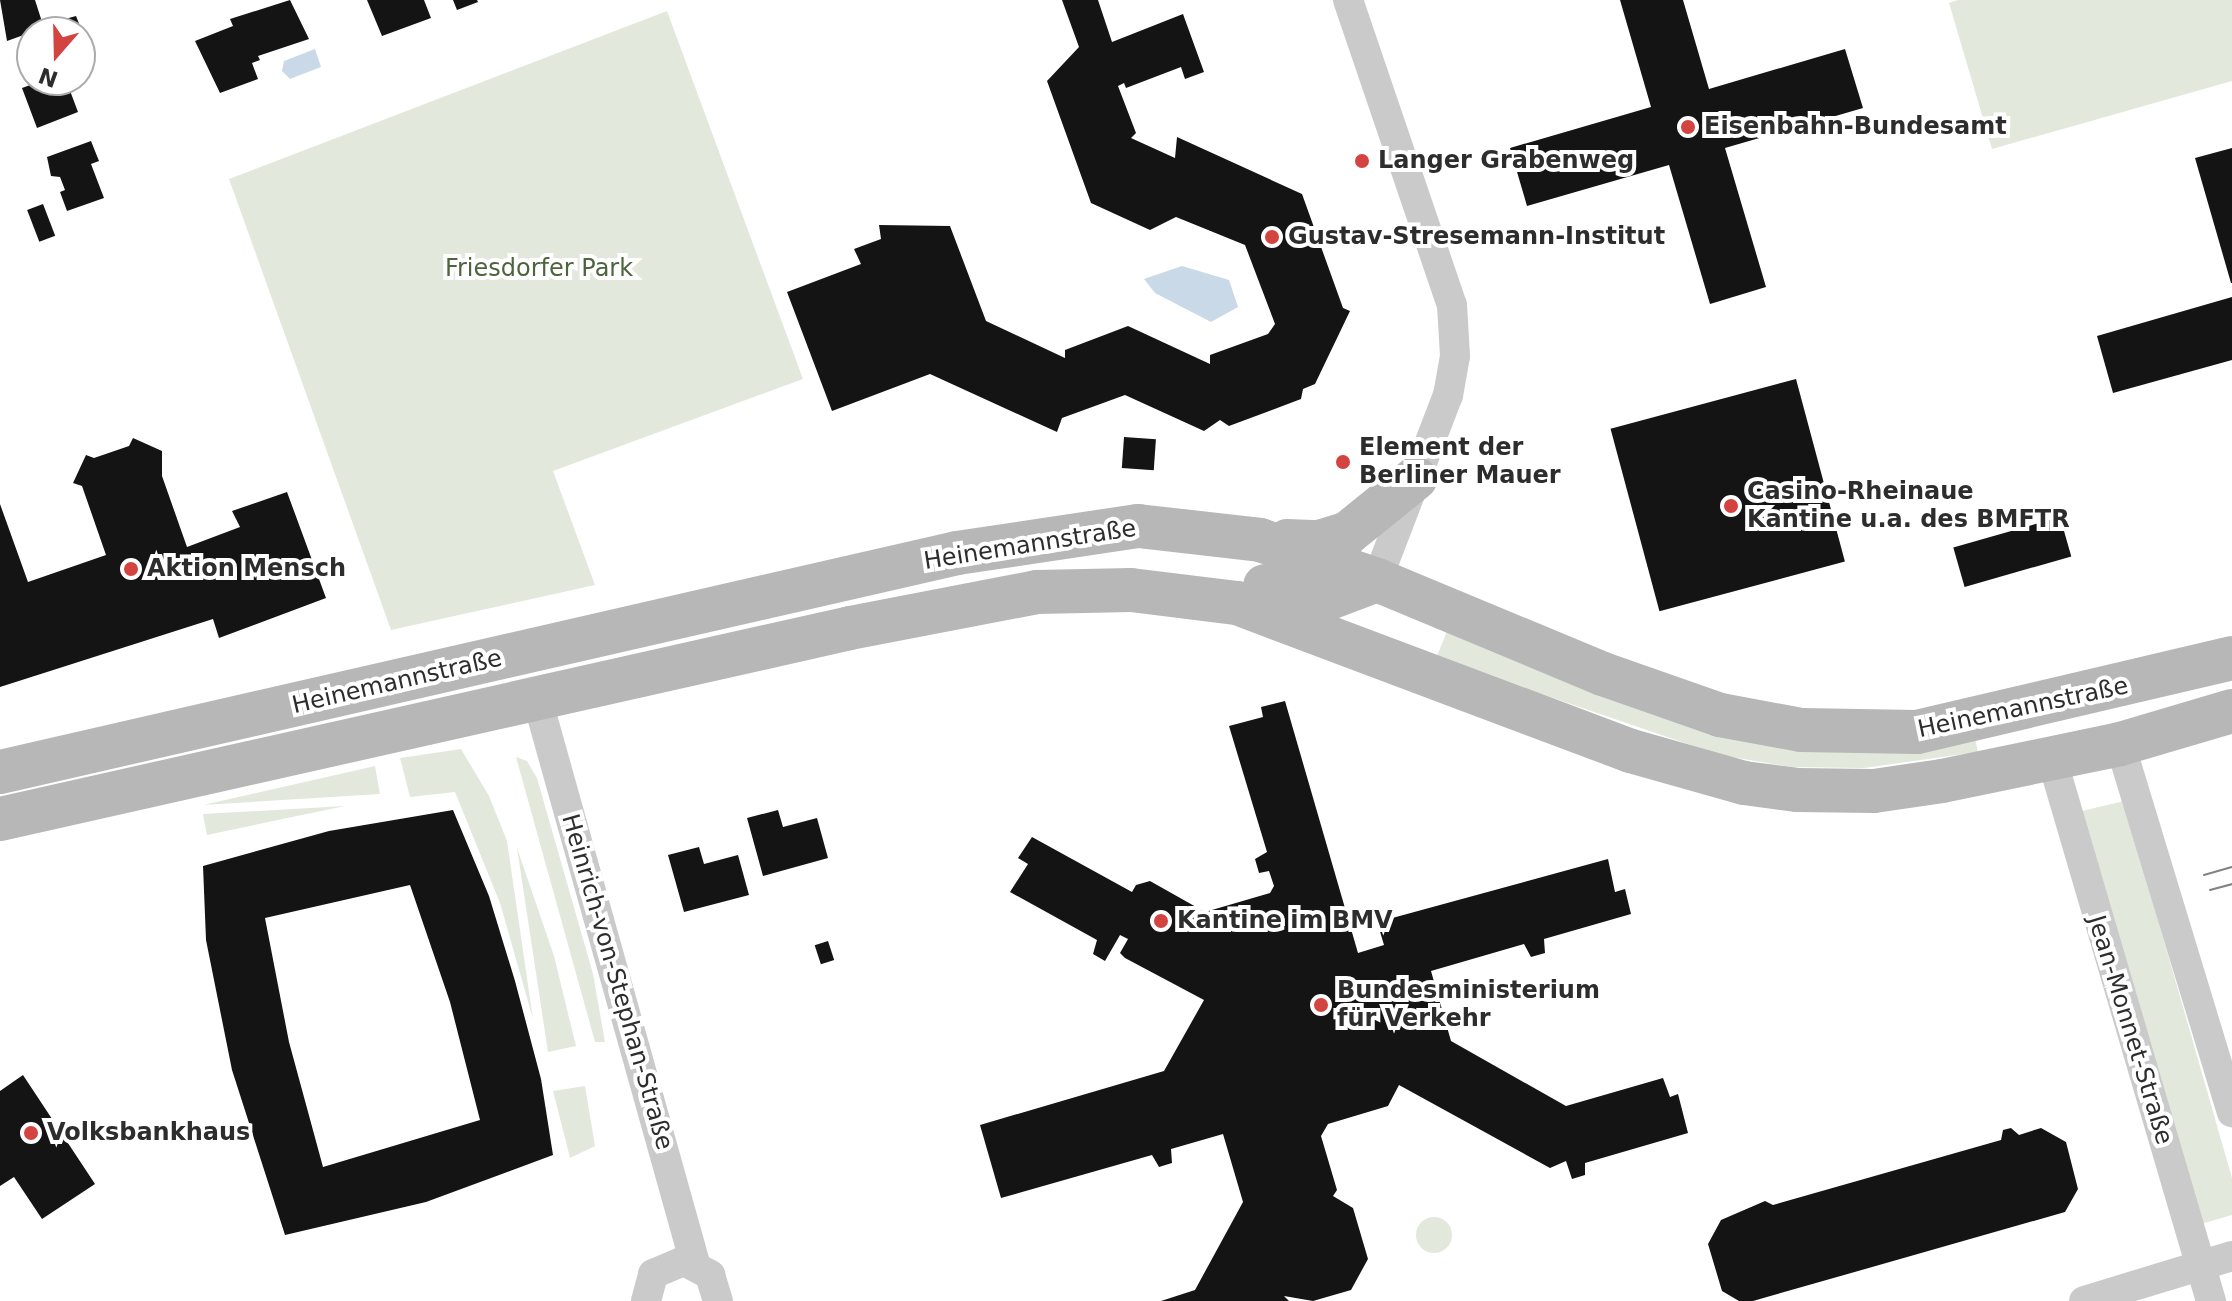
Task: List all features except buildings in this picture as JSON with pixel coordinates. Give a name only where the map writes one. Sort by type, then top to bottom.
[{"type":"main road","points":[[1260,540],[1319,542],[1348,533],[1416,478]]},
{"type":"main road","name":"Heinemannstraße","points":[[0,772],[1037,539],[1138,526],[1260,540],[1377,580],[1617,679],[1720,715],[1801,730],[1917,732],[2041,706],[2232,658]]},
{"type":"main road","points":[[1037,592],[1139,568],[1187,569],[1327,599],[1377,580]]},
{"type":"main road","points":[[1353,645],[1377,580]]},
{"type":"main road","name":"Heinemannstraße","points":[[0,819],[538,702],[835,631],[1037,592],[1184,594],[1237,603],[1631,751],[1744,783],[1797,790],[1874,791],[2052,759],[2120,744],[2232,711]]},
{"type":"main road","points":[[524,653],[538,702]]},
{"type":"main road","points":[[2094,693],[2120,744]]},
{"type":"main road","points":[[2041,706],[2052,759]]},
{"type":"street","points":[[1348,0],[1452,305],[1455,356],[1448,395],[1377,580]]},
{"type":"street","name":"Heinrich-von-Stephan-Straße","points":[[538,702],[695,1263],[710,1275],[718,1301]]},
{"type":"street","points":[[2120,744],[2232,1112]]},
{"type":"street","name":"Jean-Monnet-Straße","points":[[2052,759],[2211,1301]]},
{"type":"street","points":[[2084,1301],[2232,1256]]},
{"type":"street","points":[[646,1301],[647,1285],[662,1267],[695,1263]]},
{"type":"green space","points":[[1958,0],[2232,0],[2232,81],[1992,149],[1949,3]]},
{"type":"green space","name":"Friesdorfer Park","points":[[667,11],[803,379],[553,471],[595,585],[391,630],[229,179]]},
{"type":"green space","points":[[1448,629],[1566,678],[1975,738],[1978,752],[1864,768],[1791,767],[1720,755],[1436,658]]},
{"type":"green space","points":[[461,749],[489,796],[507,841],[533,1019],[500,903],[455,792],[410,797],[400,758]]},
{"type":"green space","points":[[516,757],[527,761],[537,778],[593,974],[605,1042],[595,1042]]},
{"type":"green space","points":[[375,766],[380,794],[203,805]]},
{"type":"green space","points":[[2124,801],[2232,1178],[2232,1215],[2201,1224],[2082,811]]},
{"type":"green space","points":[[345,806],[207,835],[203,814]]},
{"type":"green space","points":[[517,848],[554,956],[576,1046],[548,1052]]},
{"type":"green space","points":[[585,1086],[595,1146],[570,1158],[553,1091]]},
{"type":"green space","points":[[1434,1217],[1447,1222],[1452,1235],[1447,1248],[1434,1253],[1421,1248],[1416,1235],[1421,1222]]},
{"type":"water","points":[[315,49],[321,67],[290,79],[282,71],[284,61]]},
{"type":"water","points":[[1182,266],[1229,280],[1238,307],[1211,322],[1155,293],[1144,279]]},
{"type":"tram line","points":[[2204,875],[2232,867]]},
{"type":"tram line","points":[[2210,890],[2232,884]]},
{"type":"place","name":"Eisenbahn-Bundesamt","points":[[1688,127]]},
{"type":"place","name":"Langer Grabenweg","points":[[1362,161]]},
{"type":"place","name":"Gustav-Stresemann-Institut","points":[[1272,237]]},
{"type":"place","name":"Element der Berliner Mauer","points":[[1343,462]]},
{"type":"place","name":"Casino-Rheinaue Kantine u.a. des BMFTR","points":[[1731,506]]},
{"type":"place","name":"Aktion Mensch","points":[[131,569]]},
{"type":"place","name":"Kantine im BMV","points":[[1161,921]]},
{"type":"place","name":"Bundesministerium für Verkehr","points":[[1321,1005]]},
{"type":"place","name":"Volksbankhaus","points":[[31,1133]]}]
